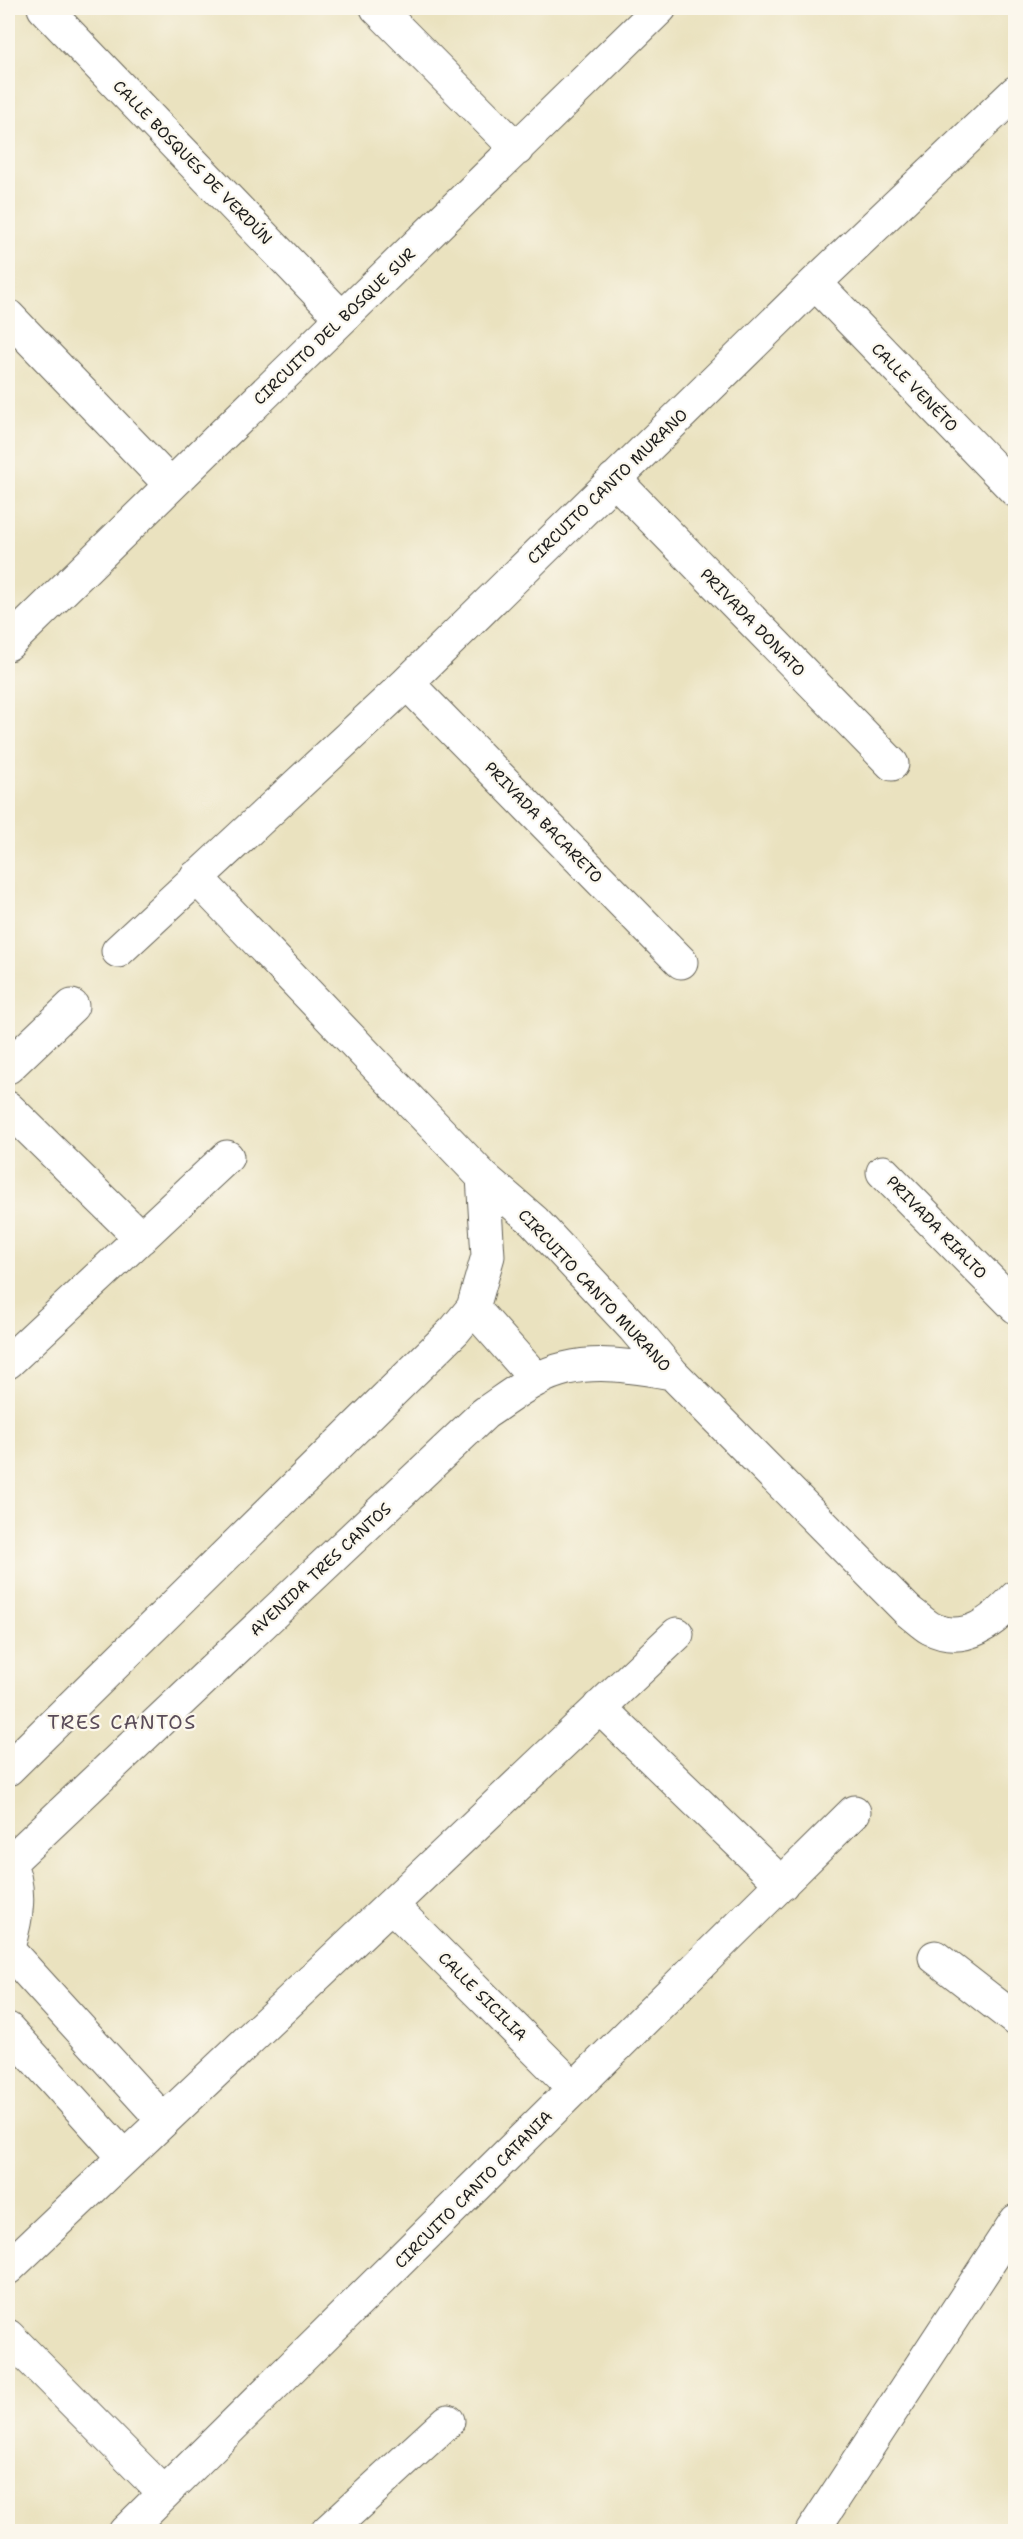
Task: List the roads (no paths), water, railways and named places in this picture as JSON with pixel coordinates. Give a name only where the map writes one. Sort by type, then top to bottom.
[{"type":"street","name":"CALLE BOSQUES DE VERDÚN","points":[[44,8],[341,317]]},
{"type":"street","points":[[377,8],[517,149]]},
{"type":"street","name":"CIRCUITO DEL BOSQUE SUR","points":[[8,644],[660,8]]},
{"type":"street","name":"CIRCUITO CANTO MURANO","points":[[118,951],[407,683],[815,283],[1016,92]]},
{"type":"street","name":"CALLE VENÉTO","points":[[815,283],[1016,491]]},
{"type":"street","points":[[8,316],[171,485]]},
{"type":"street","name":"PRIVADA DONATO","points":[[614,479],[892,764]]},
{"type":"street","name":"PRIVADA BACARETO","points":[[407,683],[681,962]]},
{"type":"street","name":"CIRCUITO CANTO MURANO","points":[[196,877],[483,1177],[534,1221],[634,1328],[672,1373],[908,1611],[932,1629],[957,1634],[977,1631],[1002,1612],[1016,1597]]},
{"type":"street","points":[[8,1067],[72,1006]]},
{"type":"street","points":[[8,1108],[141,1238]]},
{"type":"street","points":[[8,1362],[227,1157]]},
{"type":"street","name":"PRIVADA RIALTO","points":[[883,1172],[1016,1307]]},
{"type":"street","points":[[8,1769],[446,1338],[473,1308],[488,1256],[483,1177]]},
{"type":"street","points":[[473,1308],[537,1379]]},
{"type":"street","name":"AVENIDA TRES CANTOS","points":[[8,1861],[485,1413],[537,1379],[572,1366],[622,1364],[672,1373]]},
{"type":"street","points":[[8,2268],[677,1634]]},
{"type":"street","points":[[599,1707],[782,1884]]},
{"type":"street","name":"CIRCUITO CANTO CATANIA","points":[[125,2532],[854,1812]]},
{"type":"street","points":[[8,1861],[17,1890],[17,1918],[8,1948],[163,2120]]},
{"type":"street","name":"CALLE SICILIA","points":[[391,1905],[574,2088]]},
{"type":"street","points":[[935,1957],[1016,2020]]},
{"type":"street","points":[[8,2029],[124,2157]]},
{"type":"street","points":[[812,2532],[1016,2221]]},
{"type":"street","points":[[8,2336],[164,2493]]},
{"type":"street","points":[[327,2532],[448,2421]]},
{"type":"district","name":"TRES CANTOS","points":[[122,1722]]}]
